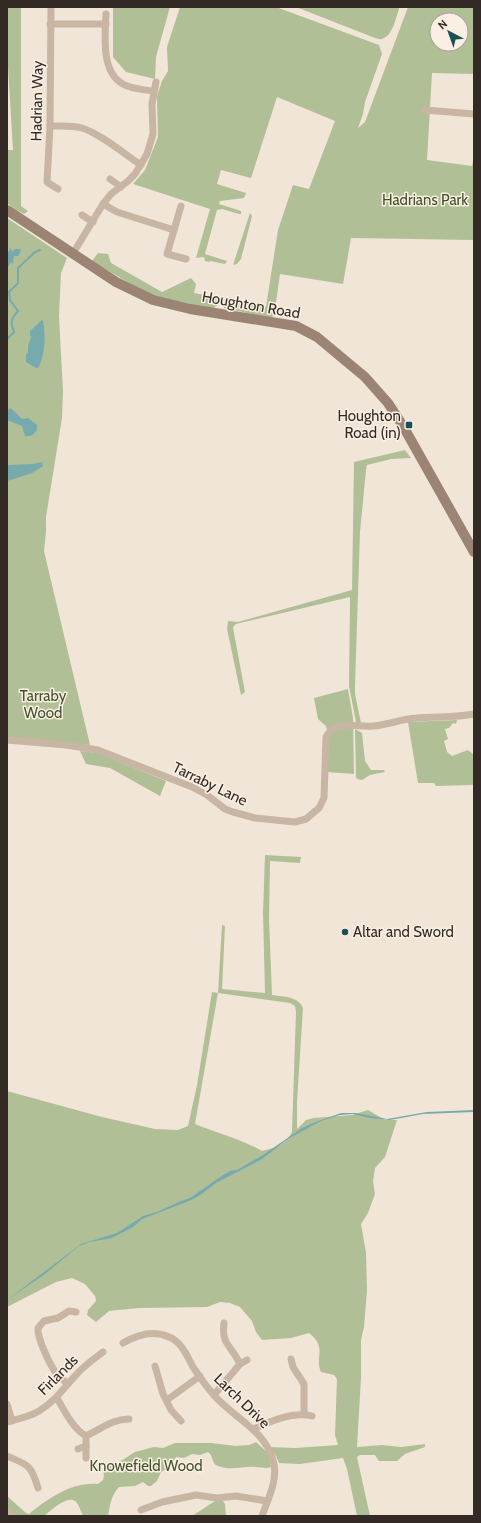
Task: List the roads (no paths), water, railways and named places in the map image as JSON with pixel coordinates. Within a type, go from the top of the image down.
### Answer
[{"type":"street","name":"Hadrian Way","points":[[51,7],[50,126],[47,182],[58,189]]},
{"type":"street","points":[[106,14],[106,56],[110,70],[117,80],[126,86],[154,91]]},
{"type":"street","points":[[50,24],[106,24]]},
{"type":"street","points":[[72,255],[103,204],[111,194],[128,181],[141,165],[147,154],[153,134],[152,104],[156,82]]},
{"type":"street","points":[[425,110],[474,114]]},
{"type":"street","points":[[50,126],[82,128],[141,165]]},
{"type":"street","points":[[110,178],[121,187]]},
{"type":"street","points":[[103,204],[117,212],[174,230]]},
{"type":"street","points":[[182,206],[167,254],[186,259]]},
{"type":"street","name":"Houghton Road","points":[[7,210],[72,255],[116,282],[153,300],[190,309],[296,326],[317,337],[365,377],[388,403],[403,426],[474,552]]},
{"type":"street","points":[[82,216],[93,222]]},
{"type":"street","name":"Tarraby Lane","points":[[7,740],[66,745],[98,750],[192,787],[207,795],[225,809],[233,812],[255,818],[294,822],[306,819],[315,812],[324,798],[326,737],[329,731],[335,727],[350,724],[376,726],[416,718],[474,714]]},
{"type":"street","points":[[63,1304],[65,1313]]},
{"type":"street","points":[[68,1384],[52,1367],[37,1332],[40,1324],[44,1321],[58,1318],[68,1311],[76,1312]]},
{"type":"street","points":[[224,1323],[224,1339],[240,1364]]},
{"type":"street","name":"Larch Drive","points":[[123,1343],[145,1334],[157,1334],[170,1337],[180,1345],[214,1395],[229,1410],[254,1429],[263,1439],[274,1462],[275,1472],[262,1516]]},
{"type":"street","name":"Firlands","points":[[9,1421],[33,1414],[57,1398],[89,1362],[103,1352]]},
{"type":"street","points":[[292,1357],[293,1367],[304,1384],[304,1414]]},
{"type":"street","points":[[214,1395],[240,1364],[247,1360]]},
{"type":"street","points":[[155,1366],[161,1390],[171,1410],[181,1421]]},
{"type":"street","points":[[167,1400],[200,1376]]},
{"type":"street","points":[[57,1398],[79,1431],[86,1436]]},
{"type":"street","points":[[7,1404],[9,1421]]},
{"type":"street","points":[[254,1429],[268,1423],[304,1414],[312,1416]]},
{"type":"street","points":[[86,1458],[82,1448],[86,1436],[112,1422],[129,1419]]},
{"type":"street","points":[[7,1456],[24,1462],[30,1468],[38,1488]]},
{"type":"street","points":[[141,1510],[162,1502],[196,1495],[217,1498],[236,1496],[267,1501]]},
{"type":"street","points":[[7,1511],[12,1516]]},
{"type":"water","points":[[11,248],[12,252],[15,249],[20,249],[21,251],[18,256],[14,256],[13,264],[11,262],[8,267],[7,275],[7,254]]},
{"type":"water","points":[[42,320],[44,350],[39,367],[36,368],[26,362],[26,355],[28,353],[28,346],[31,337],[30,331]]},
{"type":"water","points":[[10,408],[22,419],[28,418],[37,425],[37,430],[30,436],[25,436],[22,426],[7,420],[7,411]]},
{"type":"water","points":[[42,462],[43,466],[32,473],[7,481],[7,465],[33,464]]},
{"type":"water","points":[[474,1110],[474,1112],[423,1114],[390,1120],[370,1118],[353,1114],[340,1115],[321,1121],[288,1139],[262,1159],[216,1183],[199,1196],[142,1219],[133,1227],[112,1238],[90,1242],[79,1246],[45,1274],[7,1300],[81,1244],[117,1233],[143,1216],[157,1212],[190,1198],[220,1177],[230,1171],[237,1170],[263,1155],[302,1128],[313,1123],[341,1113],[356,1113],[387,1119],[427,1112]]},
{"type":"waterway","points":[[7,339],[14,332],[12,321],[18,311],[10,300],[9,292],[18,283],[18,268],[35,252],[40,250]]},
{"type":"place","name":"Houghton Road (in)","points":[[409,425]]},
{"type":"place","name":"Altar and Sword","points":[[345,932]]},
{"type":"park label","name":"Hadrians Park","points":[[425,200]]},
{"type":"park label","name":"Tarraby Wood","points":[[43,704]]},
{"type":"park label","name":"Knowefield Wood","points":[[146,1466]]}]
